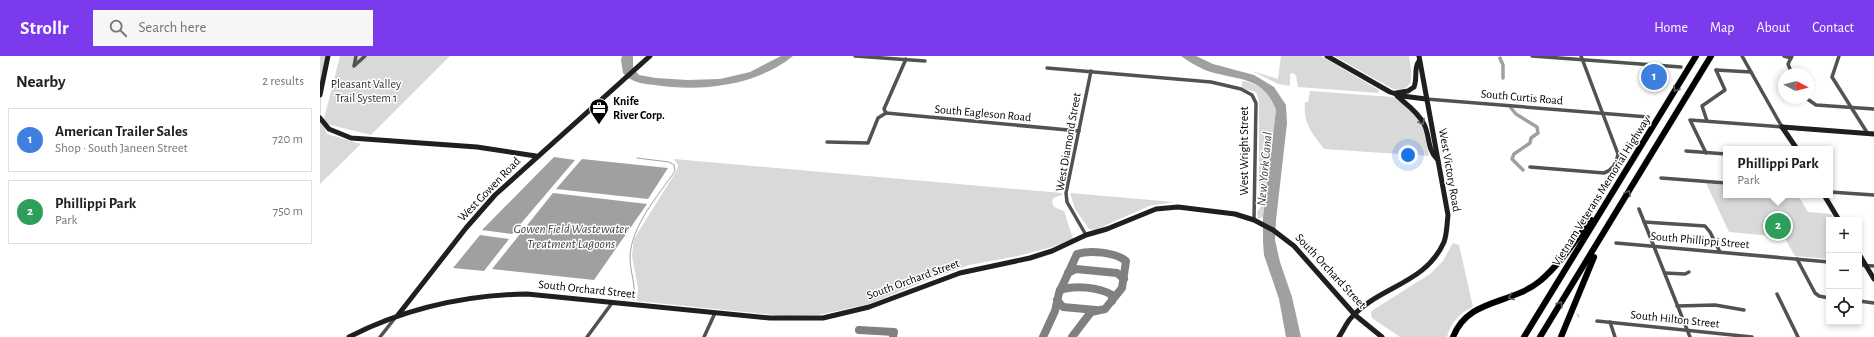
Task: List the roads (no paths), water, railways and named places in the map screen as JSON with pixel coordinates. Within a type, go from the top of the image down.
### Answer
[{"type":"highway","name":"Vietnam Veterans Memorial Highway","points":[[1524,337],[1696,56]]},
{"type":"highway","name":"Vietnam Veterans Memorial Highway","points":[[1540,337],[1602,238],[1711,56]]},
{"type":"highway","points":[[1452,337],[1456,326],[1467,314],[1524,292],[1541,280],[1606,202]]},
{"type":"highway","points":[[1561,337],[1602,238]]},
{"type":"main road","points":[[320,95],[328,56]]},
{"type":"main road","name":"West Gowen Road","points":[[349,337],[398,315],[466,228],[500,190],[536,156],[650,56]]},
{"type":"main road","points":[[1327,56],[1395,94],[1410,107],[1421,119],[1424,125],[1430,154],[1437,159]]},
{"type":"main road","points":[[1390,92],[1400,93],[1413,90],[1417,81],[1415,67],[1419,58]]},
{"type":"main road","name":"West Victory Road","points":[[1355,315],[1366,305],[1420,273],[1432,262],[1441,250],[1447,236],[1448,214],[1419,58]]},
{"type":"main road","name":"South Curtis Road","points":[[1395,94],[1426,99]]},
{"type":"main road","points":[[320,118],[329,129],[351,138],[477,147],[536,156]]},
{"type":"main road","points":[[1782,127],[1874,134]]},
{"type":"main road","points":[[1782,127],[1795,146]]},
{"type":"main road","points":[[1826,198],[1837,217]]},
{"type":"main road","name":"South Orchard Street","points":[[398,315],[452,300],[504,294],[527,294],[787,319],[823,318],[842,315],[892,299],[960,273],[1030,258],[1052,251],[1086,235],[1156,209],[1178,207],[1221,211],[1257,222],[1275,231],[1299,250],[1355,315],[1382,337]]},
{"type":"main road","points":[[1862,259],[1874,280]]},
{"type":"main road","points":[[1339,337],[1346,324],[1355,315]]},
{"type":"street","points":[[356,56],[354,66],[365,56]]},
{"type":"street","points":[[855,56],[925,61]]},
{"type":"street","points":[[1532,56],[1582,58],[1681,67]]},
{"type":"street","points":[[1742,56],[1782,127]]},
{"type":"street","points":[[1784,56],[1791,57],[1788,64],[1790,68]]},
{"type":"street","points":[[1839,56],[1832,77],[1868,134]]},
{"type":"street","points":[[1530,167],[1604,173],[1610,171],[1618,157],[1582,58]]},
{"type":"street","points":[[827,142],[868,143],[878,118],[886,113],[884,108],[906,59]]},
{"type":"street","points":[[1047,68],[1091,71]]},
{"type":"street","points":[[1707,121],[1702,106],[1725,90],[1716,70],[1751,72]]},
{"type":"street","name":"West Wright Street","points":[[1091,71],[1200,80],[1240,89],[1252,95],[1256,103],[1257,222]]},
{"type":"street","name":"West Diamond Street","points":[[1086,235],[1067,202],[1066,193],[1091,71]]},
{"type":"street","name":"South Curtis Road","points":[[1426,99],[1648,117]]},
{"type":"street","points":[[1814,103],[1874,109]]},
{"type":"street","name":"South Eagleson Road","points":[[886,113],[1079,131]]},
{"type":"street","points":[[1706,152],[1690,120],[1782,127]]},
{"type":"street","points":[[1686,151],[1723,154]]},
{"type":"street","points":[[1661,178],[1723,183]]},
{"type":"street","points":[[1833,192],[1874,195]]},
{"type":"street","points":[[1640,209],[1690,337]]},
{"type":"street","points":[[1644,222],[1705,226],[1710,232],[1720,252]]},
{"type":"street","name":"South Phillippi Street","points":[[1616,243],[1826,262]]},
{"type":"street","points":[[1797,259],[1815,293],[1819,296],[1826,297]]},
{"type":"street","points":[[1862,265],[1874,266]]},
{"type":"street","points":[[1665,273],[1685,274],[1689,272]]},
{"type":"street","points":[[1777,294],[1798,337]]},
{"type":"street","points":[[1862,301],[1874,303]]},
{"type":"street","points":[[587,337],[612,303]]},
{"type":"street","points":[[1677,306],[1715,305],[1744,310]]},
{"type":"street","points":[[704,337],[715,313]]},
{"type":"street","points":[[380,337],[398,315]]},
{"type":"street","name":"South Hilton Street","points":[[1597,321],[1752,337]]},
{"type":"street","points":[[1610,322],[1615,337]]},
{"type":"water","points":[[622,56],[633,56],[633,68],[639,75],[656,78],[687,80],[720,79],[750,72],[781,56],[793,56],[762,74],[745,80],[709,87],[691,88],[650,85],[629,79],[623,73],[621,60]]},
{"type":"water","points":[[1181,56],[1196,56],[1213,64],[1254,75],[1274,87],[1286,105],[1287,123],[1275,240],[1280,262],[1292,297],[1301,337],[1286,337],[1279,299],[1264,255],[1263,217],[1276,110],[1264,90],[1256,84],[1205,70]]},
{"type":"water","name":"Gowen Field Wastewater Treatment Lagoons","points":[[554,157],[575,160],[512,234],[482,230]]},
{"type":"water","name":"Gowen Field Wastewater Treatment Lagoons","points":[[582,159],[668,168],[648,199],[556,189]]},
{"type":"water","name":"Gowen Field Wastewater Treatment Lagoons","points":[[553,193],[647,204],[594,280],[492,269]]},
{"type":"water","name":"Gowen Field Wastewater Treatment Lagoons","points":[[480,235],[509,239],[484,271],[453,268]]},
{"type":"waterway","points":[[1500,58],[1503,65],[1503,78]]},
{"type":"waterway","points":[[1511,108],[1516,114],[1537,127],[1538,133],[1531,138],[1530,143],[1514,154],[1512,159],[1523,170]]},
{"type":"waterway","points":[[634,300],[630,257],[635,234],[646,212],[675,171],[674,165],[669,162],[637,158]]},
{"type":"place","name":"American Trailer Sales","points":[[1654,77]]},
{"type":"place","name":"Knife River Corp.","points":[[599,125]]},
{"type":"place","name":"Phillippi Park","points":[[1778,226]]},
{"type":"park label","name":"Pleasant Valley Trail System 1","points":[[366,91]]},
{"type":"water label","name":"New York Canal","points":[[1265,169]]}]
